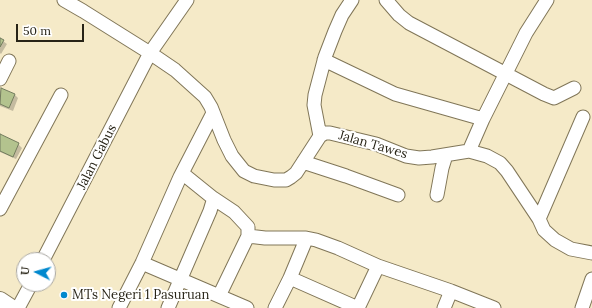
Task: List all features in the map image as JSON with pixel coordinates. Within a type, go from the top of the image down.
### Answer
[{"type":"main road","points":[[0,300],[12,308]]},
{"type":"street","name":"Jalan Tawes","points":[[64,0],[86,5],[175,70],[205,97],[211,107],[232,156],[244,171],[254,176],[274,180],[286,180],[296,173],[314,142],[325,133],[376,144],[406,156],[419,158],[469,151],[487,156],[500,163],[507,170],[544,230],[555,240],[571,249],[592,253]]},
{"type":"street","name":"Jalan Gabus","points":[[47,252],[150,53],[187,0]]},
{"type":"street","points":[[320,136],[314,105],[324,60],[342,15],[352,0]]},
{"type":"street","points":[[386,0],[409,24],[544,94],[554,98],[574,88]]},
{"type":"street","points":[[469,151],[483,119],[526,33],[547,0]]},
{"type":"street","points":[[324,60],[395,94],[483,119]]},
{"type":"street","points":[[0,79],[9,61]]},
{"type":"street","points":[[0,209],[61,95]]},
{"type":"street","points":[[119,308],[142,263],[182,173],[213,113]]},
{"type":"street","points":[[538,219],[583,117]]},
{"type":"street","points":[[437,195],[446,155]]},
{"type":"street","points":[[303,162],[398,195]]},
{"type":"street","points":[[182,173],[213,198],[234,212],[248,227],[248,236],[219,296]]},
{"type":"street","points":[[168,308],[210,211],[213,198]]},
{"type":"street","points":[[248,236],[265,238],[306,238],[316,240],[378,266],[494,308]]},
{"type":"street","points":[[274,308],[290,278],[306,238]]},
{"type":"street","points":[[142,263],[247,308]]},
{"type":"street","points":[[290,278],[358,308],[378,266]]},
{"type":"street","points":[[582,308],[592,279]]},
{"type":"street","points":[[444,308],[450,291]]},
{"type":"street","points":[[18,308],[27,292]]},
{"type":"building","points":[[0,38],[4,40],[0,47]]},
{"type":"building","points":[[1,88],[15,94],[9,108],[0,104]]},
{"type":"building","points":[[0,134],[19,143],[13,157],[0,151]]},
{"type":"place","name":"MTs Negeri 1 Pasuruan","points":[[64,295]]}]
